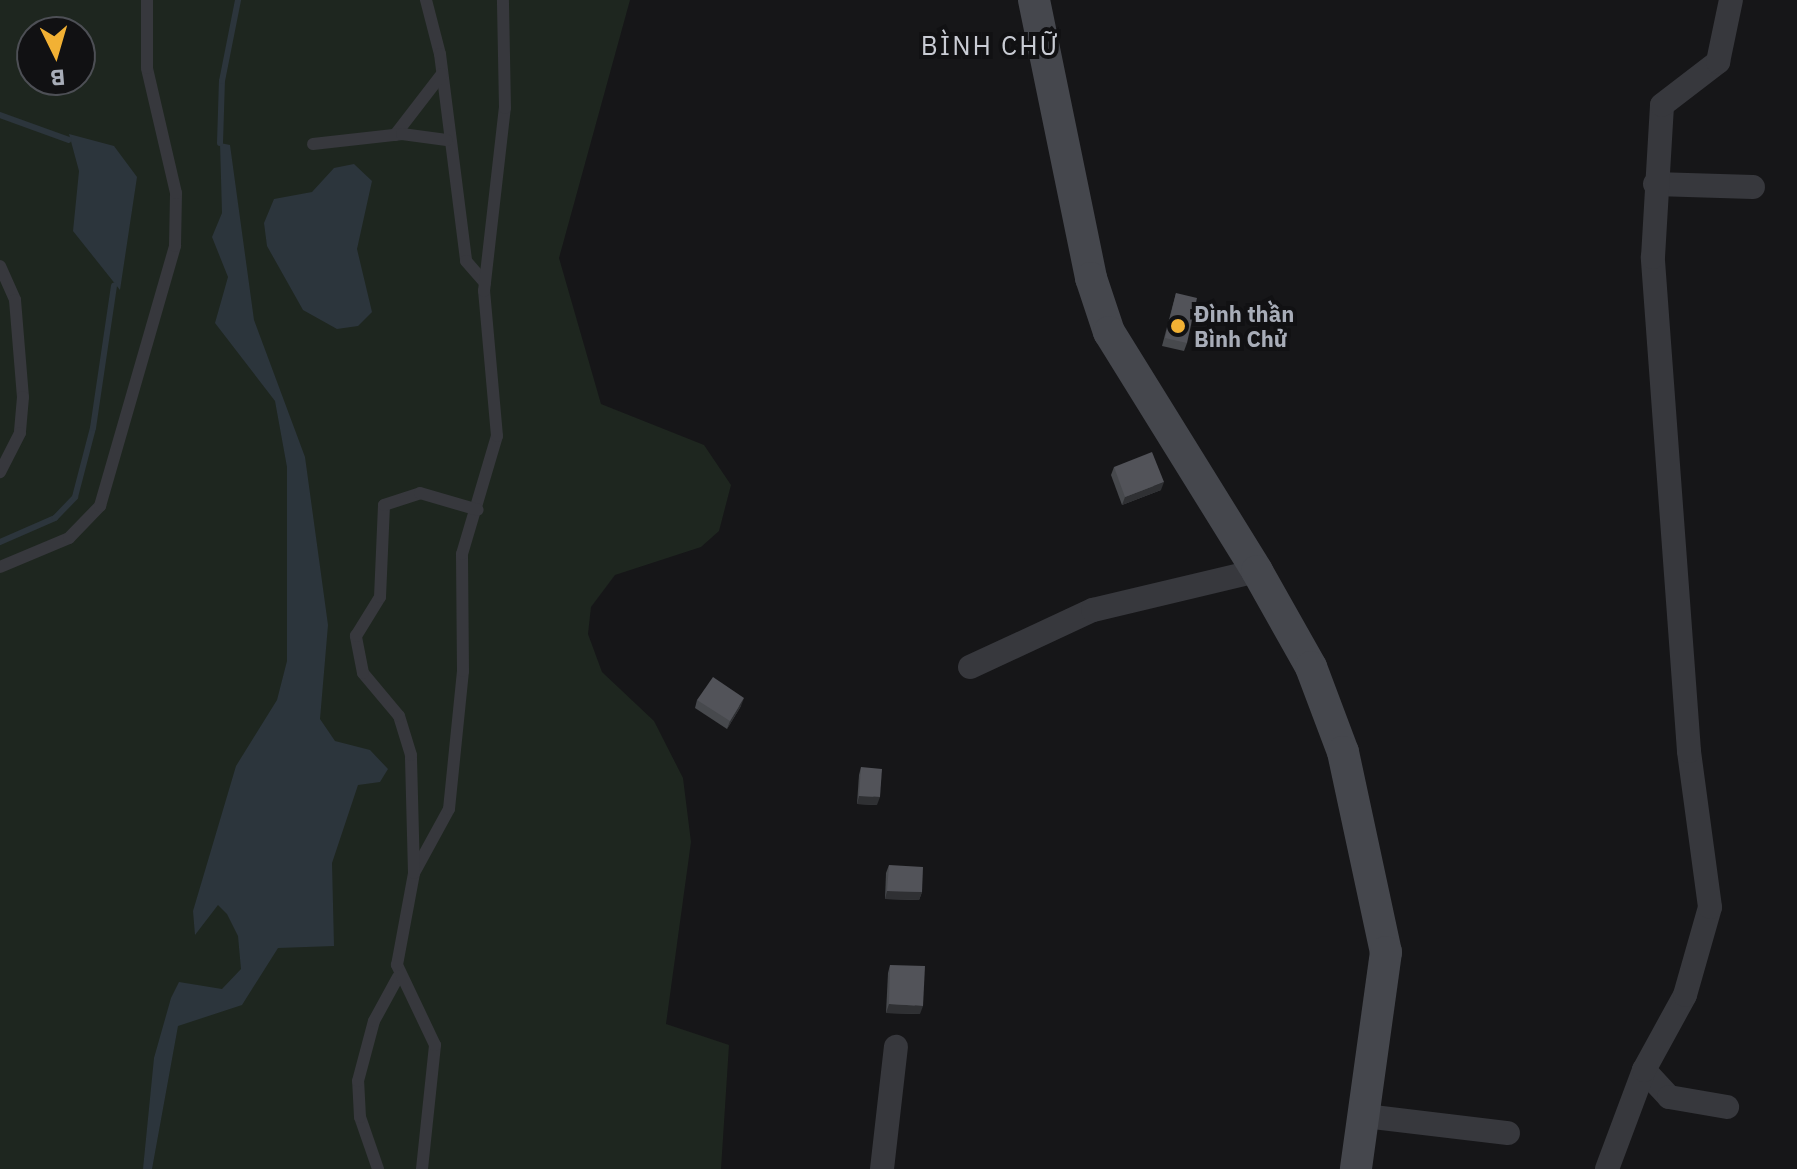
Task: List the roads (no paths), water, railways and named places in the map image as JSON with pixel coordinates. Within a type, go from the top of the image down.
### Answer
[{"type":"street","points":[[1034,0],[1091,278],[1109,332],[1257,571],[1311,667],[1343,752],[1384,941],[1385,984],[1356,1169]]},
{"type":"street","points":[[1607,1169],[1644,1070],[1685,995],[1710,907],[1689,751],[1653,257],[1662,105],[1718,62],[1731,0]]},
{"type":"street","points":[[1655,184],[1753,187]]},
{"type":"street","points":[[970,667],[1093,610],[1257,571]]},
{"type":"street","points":[[882,1169],[896,1047]]},
{"type":"street","points":[[1644,1070],[1669,1097],[1727,1107]]},
{"type":"street","points":[[1365,1116],[1508,1133]]},
{"type":"lane","points":[[0,567],[69,538],[100,506],[175,246],[176,193],[147,68],[147,0]]},
{"type":"lane","points":[[426,0],[442,74],[447,140],[466,261],[485,283]]},
{"type":"lane","points":[[414,873],[449,809],[463,671],[460,570],[478,510],[498,414],[485,283],[505,108],[503,0]]},
{"type":"lane","points":[[395,135],[442,74]]},
{"type":"lane","points":[[313,144],[395,135],[447,140]]},
{"type":"lane","points":[[0,266],[15,300],[23,397],[20,433],[0,472]]},
{"type":"lane","points":[[378,1169],[360,1117],[358,1081],[374,1021],[398,977],[414,873],[410,742],[363,673],[356,636],[380,597],[384,505],[420,493],[478,510]]},
{"type":"lane","points":[[398,977],[435,1045],[422,1169]]},
{"type":"waterway","points":[[220,143],[222,81],[238,0]]},
{"type":"waterway","points":[[0,115],[69,140]]},
{"type":"waterway","points":[[0,542],[55,518],[75,497],[93,428],[114,286]]},
{"type":"place","name":"Đình thần Bình Chử","points":[[1178,326]]},
{"type":"district","name":"BÌNH CHỮ","points":[[990,46]]}]
